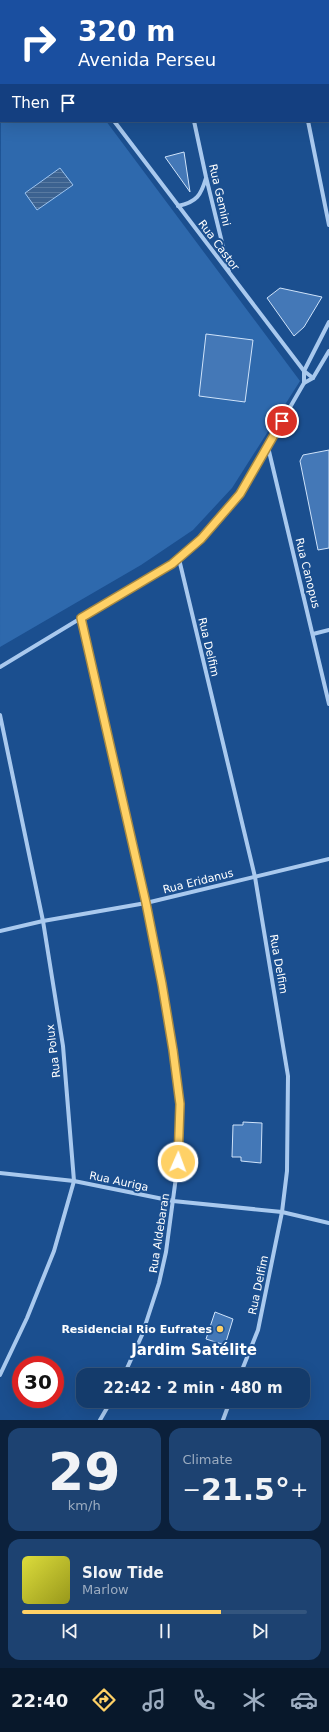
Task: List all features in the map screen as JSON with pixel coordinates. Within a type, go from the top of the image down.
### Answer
[{"type":"street","name":"Rua Castor","points":[[115,122],[304,371],[312,378]]},
{"type":"street","name":"Rua Gemini","points":[[194,122],[229,272]]},
{"type":"street","points":[[308,122],[329,225]]},
{"type":"street","points":[[178,206],[188,204],[196,199],[202,192],[206,177]]},
{"type":"street","points":[[304,383],[304,371],[329,322]]},
{"type":"street","points":[[0,667],[179,559],[201,539],[240,494],[304,383],[312,378],[329,351]]},
{"type":"street","name":"Rua Canopus","points":[[268,447],[314,634],[329,704]]},
{"type":"street","name":"Rua Delfim","points":[[179,559],[255,876],[288,1076],[287,1171],[282,1212],[258,1330],[243,1368]]},
{"type":"street","name":"Rua Aldebaran","points":[[81,618],[146,903],[173,1050],[180,1104],[178,1162],[166,1252],[159,1283],[142,1335],[127,1368]]},
{"type":"street","points":[[314,634],[329,630]]},
{"type":"street","name":"Rua Polux","points":[[0,715],[43,921],[63,1046],[74,1181],[54,1251],[27,1318],[0,1375]]},
{"type":"street","name":"Rua Eridanus","points":[[0,931],[43,921],[146,903],[329,859]]},
{"type":"street","name":"Rua Auriga","points":[[0,1173],[74,1181],[174,1201],[282,1212],[329,1223]]},
{"type":"street","points":[[100,1420],[107,1408]]},
{"type":"street","points":[[223,1420],[227,1408]]},
{"type":"shaded area","points":[[1,122],[107,122],[300,381],[232,488],[193,530],[141,565],[0,647]]},
{"type":"shaded area","points":[[60,168],[73,185],[37,210],[25,193]]},
{"type":"building","points":[[184,152],[190,192],[165,157]]},
{"type":"building","points":[[280,288],[322,297],[304,327],[294,336],[267,298]]},
{"type":"building","points":[[206,334],[253,340],[245,402],[199,396]]},
{"type":"building","points":[[329,450],[329,548],[318,550],[300,461],[303,455]]},
{"type":"building","points":[[243,1122],[262,1123],[261,1163],[241,1161],[241,1157],[232,1157],[233,1125],[243,1125]]},
{"type":"building","name":"Residencial Rio Eufrates","points":[[215,1312],[233,1319],[225,1345],[206,1339]]},
{"type":"place","name":"Residencial Rio Eufrates","points":[[220,1329]]},
{"type":"district","name":"Jardim Satélite","points":[[194,1350]]},
{"type":"route","points":[[178,1162],[180,1104],[162,984],[146,903],[81,618],[172,564],[201,539],[240,494],[282,421]]}]
